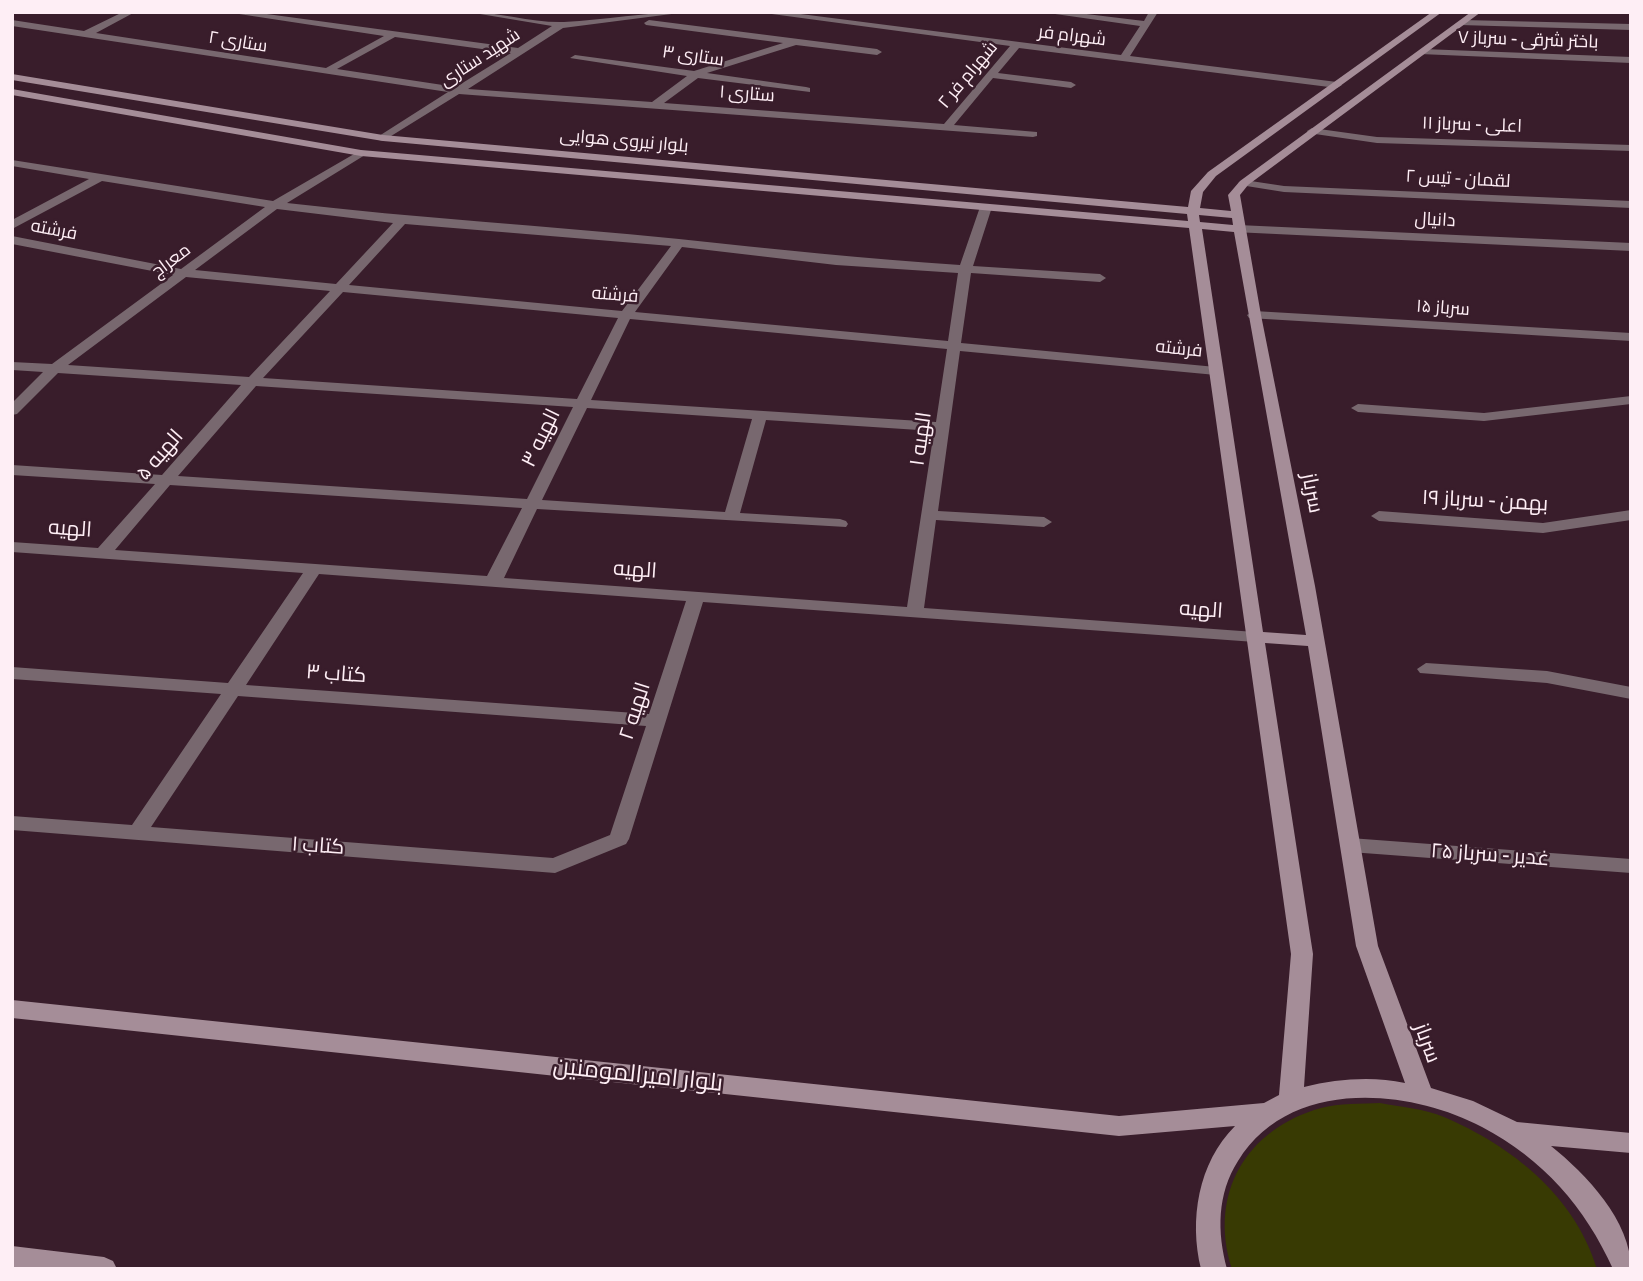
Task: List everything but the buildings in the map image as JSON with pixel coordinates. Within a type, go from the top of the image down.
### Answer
[{"type":"street","points":[[84,34],[131,12]]},
{"type":"street","points":[[230,12],[520,51]]},
{"type":"street","points":[[268,17],[279,12]]},
{"type":"street","points":[[472,12],[561,25]]},
{"type":"street","name":"شهید ستاری","points":[[383,138],[561,25],[682,12]]},
{"type":"street","name":"شهرام فر","points":[[761,12],[1337,85]]},
{"type":"street","points":[[815,27],[834,12]]},
{"type":"street","points":[[1045,12],[1146,24]]},
{"type":"street","points":[[1124,58],[1154,12]]},
{"type":"street","points":[[1291,1099],[1302,954],[1194,218],[1197,191],[1212,174],[1438,12]]},
{"type":"street","points":[[1244,183],[1477,12]]},
{"type":"street","points":[[624,20],[877,52]]},
{"type":"street","name":"ستاری ۲","points":[[12,23],[459,91]]},
{"type":"street","points":[[1462,23],[1631,27]]},
{"type":"street","points":[[327,71],[394,34]]},
{"type":"street","points":[[654,105],[698,74],[796,42],[806,34]]},
{"type":"street","name":"شهرام فر ۲","points":[[947,127],[1016,44]]},
{"type":"street","name":"باختر شرقی - سرباز ۷","points":[[1423,52],[1631,60]]},
{"type":"street","name":"ستاری ۳","points":[[575,58],[806,90]]},
{"type":"street","points":[[990,75],[1071,85]]},
{"type":"street","name":"بلوار نیروی هوایی","points":[[12,77],[383,138],[698,165],[1194,218]]},
{"type":"street","points":[[1337,85],[1366,92]]},
{"type":"street","name":"ستاری ۱","points":[[459,91],[1033,134]]},
{"type":"street","name":"بلوار نیروی هوایی","points":[[12,92],[361,153],[986,207],[1194,218]]},
{"type":"street","name":"اعلی - سرباز ۱۱","points":[[1312,131],[1377,140],[1631,148]]},
{"type":"street","points":[[361,153],[383,138]]},
{"type":"street","name":"معراج","points":[[12,411],[53,370],[275,205],[361,153]]},
{"type":"street","points":[[12,163],[275,205],[402,220],[679,243],[836,261],[1100,278]]},
{"type":"street","points":[[689,180],[698,165]]},
{"type":"street","points":[[12,225],[99,178]]},
{"type":"street","name":"لقمان - تیس ۲","points":[[1244,183],[1284,189],[1631,205]]},
{"type":"street","name":"سرباز","points":[[1244,183],[1234,195],[1237,222],[1316,641],[1367,946],[1422,1093]]},
{"type":"street","name":"الهیه ۱","points":[[915,613],[965,270],[986,207]]},
{"type":"street","points":[[1194,218],[1237,222]]},
{"type":"street","name":"الهیه ۵","points":[[102,554],[251,383],[402,220]]},
{"type":"street","name":"دانیال","points":[[1237,222],[1631,247]]},
{"type":"street","name":"فرشته","points":[[12,240],[185,273],[1216,371]]},
{"type":"street","name":"الهیه ۳","points":[[493,582],[627,313],[679,243]]},
{"type":"street","name":"سرباز ۱۵","points":[[1254,315],[1631,337]]},
{"type":"street","points":[[12,366],[944,427]]},
{"type":"street","points":[[1358,408],[1484,417],[1631,400]]},
{"type":"street","points":[[731,517],[760,415]]},
{"type":"street","points":[[12,470],[841,524]]},
{"type":"street","points":[[931,515],[1044,522]]},
{"type":"street","name":"بهمن - سرباز ۱۹","points":[[1379,516],[1544,527],[1631,515]]},
{"type":"street","name":"الهیه","points":[[12,547],[1255,637]]},
{"type":"street","points":[[137,833],[236,690],[314,569]]},
{"type":"street","name":"الهیه ۲","points":[[619,839],[696,597]]},
{"type":"street","points":[[1255,637],[1316,641]]},
{"type":"street","points":[[1426,669],[1547,677],[1631,693]]},
{"type":"street","name":"کتاب ۳","points":[[12,673],[656,721]]},
{"type":"street","name":"کتاب ۱","points":[[12,823],[555,866],[619,839]]},
{"type":"street","name":"غدیر - سرباز ۲۵","points":[[1350,845],[1631,866]]},
{"type":"street","name":"بلوار امیرالمومنین","points":[[12,1009],[1119,1126],[1264,1113]]},
{"type":"street","points":[[1214,1269],[1207,1246],[1209,1192],[1229,1147],[1264,1113],[1291,1099],[1331,1089],[1375,1087],[1422,1093],[1467,1108],[1512,1132],[1564,1172],[1605,1222],[1626,1269]]},
{"type":"street","points":[[1512,1132],[1631,1143]]},
{"type":"street","points":[[12,1258],[104,1269]]},
{"type":"shaded area","points":[[1380,1103],[1444,1117],[1494,1143],[1516,1159],[1538,1176],[1557,1196],[1587,1243],[1597,1269],[1232,1269],[1226,1241],[1225,1215],[1239,1168],[1254,1148],[1272,1131],[1321,1108],[1343,1104]]}]
